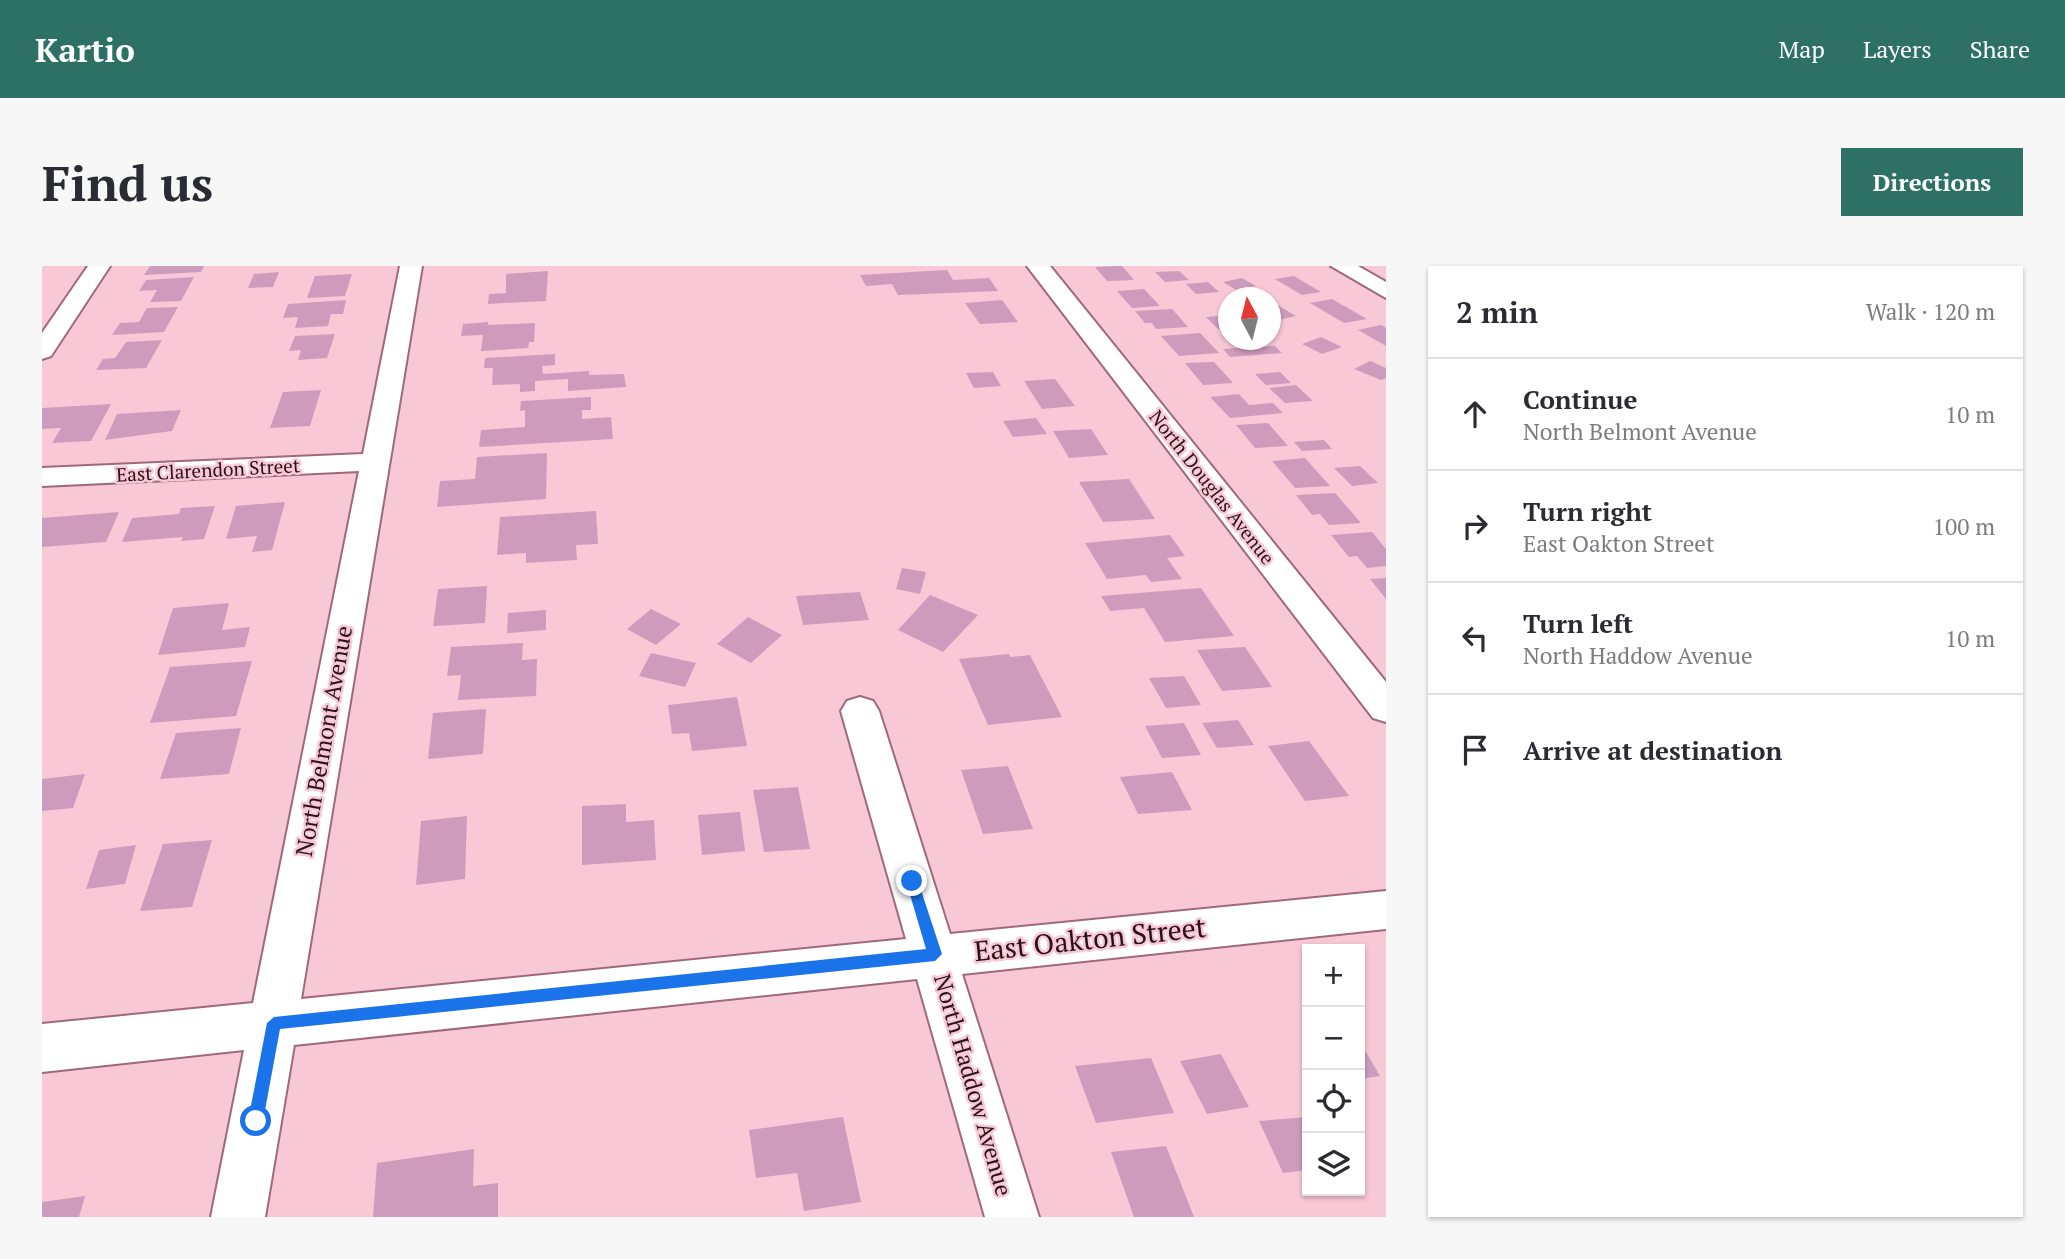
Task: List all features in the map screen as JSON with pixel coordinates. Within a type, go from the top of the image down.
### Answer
[{"type":"street","points":[[42,351],[99,266]]},
{"type":"street","name":"North Belmont Avenue","points":[[238,1217],[411,266]]},
{"type":"street","name":"North Douglas Avenue","points":[[1038,266],[1386,708]]},
{"type":"street","points":[[1342,266],[1386,292]]},
{"type":"street","name":"East Clarendon Street","points":[[42,477],[374,462]]},
{"type":"street","name":"North Haddow Avenue","points":[[860,711],[1012,1217]]},
{"type":"street","name":"East Oakton Street","points":[[42,1048],[1386,909]]},
{"type":"building","points":[[150,266],[204,266],[201,272],[144,275]]},
{"type":"building","points":[[1122,266],[1134,280],[1107,281],[1095,267]]},
{"type":"building","points":[[947,270],[953,280],[989,278],[998,291],[898,295],[892,284],[866,286],[860,275]]},
{"type":"building","points":[[548,271],[546,301],[488,304],[489,294],[506,293],[506,274]]},
{"type":"building","points":[[1179,271],[1189,280],[1165,282],[1155,272]]},
{"type":"building","points":[[279,272],[273,287],[248,288],[254,274]]},
{"type":"building","points":[[352,274],[345,296],[307,298],[315,276]]},
{"type":"building","points":[[1294,276],[1321,292],[1302,295],[1275,279]]},
{"type":"building","points":[[194,277],[181,301],[150,302],[157,290],[139,291],[146,280]]},
{"type":"building","points":[[1242,278],[1256,286],[1231,287],[1223,282]]},
{"type":"building","points":[[1208,282],[1218,292],[1196,294],[1186,284]]},
{"type":"building","points":[[1144,289],[1160,306],[1132,308],[1117,291]]},
{"type":"building","points":[[1332,299],[1367,319],[1344,323],[1310,303]]},
{"type":"building","points":[[346,300],[343,314],[331,314],[328,326],[295,328],[298,317],[283,318],[288,304]]},
{"type":"building","points":[[1002,300],[1018,322],[980,324],[965,303]]},
{"type":"building","points":[[178,307],[164,332],[112,335],[120,323],[139,322],[147,308]]},
{"type":"building","points":[[1281,307],[1296,316],[1281,319]]},
{"type":"building","points":[[1172,309],[1188,327],[1156,329],[1152,323],[1145,323],[1135,311]]},
{"type":"building","points":[[1218,316],[1218,329],[1206,317]]},
{"type":"building","points":[[488,322],[488,325],[535,323],[534,342],[529,342],[528,348],[481,351],[483,335],[461,336],[463,324]]},
{"type":"building","points":[[1381,325],[1386,328],[1386,346],[1358,330]]},
{"type":"building","points":[[1200,333],[1219,353],[1179,356],[1161,336]]},
{"type":"building","points":[[335,334],[327,358],[298,360],[301,350],[289,351],[295,336]]},
{"type":"building","points":[[1321,337],[1342,347],[1322,354],[1302,344]]},
{"type":"building","points":[[162,340],[146,368],[96,370],[103,359],[115,358],[126,342]]},
{"type":"building","points":[[1224,350],[1279,350],[1282,353],[1230,357]]},
{"type":"building","points":[[555,354],[555,365],[542,366],[543,374],[589,371],[589,375],[624,374],[626,387],[568,391],[568,379],[535,381],[535,391],[520,392],[520,384],[492,385],[493,368],[484,368],[485,358]]},
{"type":"building","points":[[1370,361],[1386,368],[1386,378],[1381,380],[1354,369]]},
{"type":"building","points":[[1214,362],[1233,383],[1203,385],[1185,363]]},
{"type":"building","points":[[993,372],[1001,386],[974,388],[966,373]]},
{"type":"building","points":[[1280,372],[1291,383],[1266,385],[1255,374]]},
{"type":"building","points":[[1055,379],[1075,406],[1042,409],[1024,381]]},
{"type":"building","points":[[1296,385],[1313,401],[1285,403],[1269,388]]},
{"type":"building","points":[[321,390],[310,426],[270,428],[283,392]]},
{"type":"building","points":[[1239,394],[1249,405],[1273,403],[1283,413],[1230,418],[1210,397]]},
{"type":"building","points":[[591,397],[591,410],[582,410],[582,419],[611,417],[613,439],[479,447],[481,430],[525,427],[525,410],[520,411],[521,401]]},
{"type":"building","points":[[111,404],[91,441],[52,443],[61,428],[42,429],[42,408]]},
{"type":"building","points":[[181,410],[172,431],[105,440],[117,414]]},
{"type":"building","points":[[1036,418],[1047,434],[1013,437],[1003,421]]},
{"type":"building","points":[[1268,423],[1288,446],[1255,448],[1236,425]]},
{"type":"building","points":[[1091,429],[1108,455],[1069,458],[1053,431]]},
{"type":"building","points":[[1324,440],[1332,449],[1302,451],[1294,442]]},
{"type":"building","points":[[547,453],[546,499],[437,507],[440,481],[475,479],[477,457]]},
{"type":"building","points":[[1305,458],[1330,486],[1295,488],[1272,461]]},
{"type":"building","points":[[1360,466],[1378,483],[1352,486],[1334,468]]},
{"type":"building","points":[[1129,479],[1155,519],[1103,522],[1079,482]]},
{"type":"building","points":[[1335,493],[1361,523],[1329,525],[1320,514],[1312,515],[1296,495]]},
{"type":"building","points":[[285,502],[272,550],[252,552],[257,536],[226,539],[236,506]]},
{"type":"building","points":[[215,506],[204,539],[181,541],[183,537],[122,542],[132,518],[179,514],[181,508]]},
{"type":"building","points":[[596,511],[598,544],[576,545],[577,560],[526,563],[526,553],[497,555],[500,517]]},
{"type":"building","points":[[119,512],[106,542],[42,547],[42,518]]},
{"type":"building","points":[[1372,532],[1386,549],[1386,566],[1367,568],[1357,556],[1349,557],[1331,535]]},
{"type":"building","points":[[1170,535],[1185,556],[1167,558],[1182,579],[1151,582],[1146,575],[1107,579],[1085,543]]},
{"type":"building","points":[[902,568],[926,572],[920,594],[896,589]]},
{"type":"building","points":[[1386,578],[1386,599],[1370,579]]},
{"type":"building","points":[[487,586],[485,623],[433,626],[438,589]]},
{"type":"building","points":[[1201,588],[1234,636],[1165,642],[1144,608],[1110,611],[1101,596]]},
{"type":"building","points":[[860,592],[869,620],[803,625],[796,596]]},
{"type":"building","points":[[930,595],[978,615],[943,652],[898,630]]},
{"type":"building","points":[[229,603],[222,630],[250,627],[245,647],[158,655],[173,608]]},
{"type":"building","points":[[651,609],[681,624],[656,645],[627,629]]},
{"type":"building","points":[[546,610],[546,630],[507,633],[508,613]]},
{"type":"building","points":[[748,617],[782,635],[751,663],[717,644]]},
{"type":"building","points":[[523,643],[522,660],[537,659],[536,696],[458,700],[461,675],[447,676],[451,647]]},
{"type":"building","points":[[1245,647],[1272,687],[1222,691],[1197,650]]},
{"type":"building","points":[[651,653],[696,663],[685,687],[639,676]]},
{"type":"building","points":[[1009,654],[1010,657],[1030,655],[1062,717],[988,725],[959,659]]},
{"type":"building","points":[[252,661],[236,716],[150,723],[170,667]]},
{"type":"building","points":[[1184,676],[1201,705],[1166,708],[1149,678]]},
{"type":"building","points":[[737,697],[747,746],[692,751],[689,733],[672,734],[668,705]]},
{"type":"building","points":[[486,709],[483,754],[428,759],[433,713]]},
{"type":"building","points":[[1238,720],[1254,745],[1217,748],[1202,723]]},
{"type":"building","points":[[1184,723],[1201,755],[1162,758],[1145,726]]},
{"type":"building","points":[[241,728],[229,774],[160,779],[176,733]]},
{"type":"building","points":[[1309,741],[1349,796],[1305,801],[1268,746]]},
{"type":"building","points":[[1008,766],[1033,829],[983,834],[961,770]]},
{"type":"building","points":[[1172,772],[1192,810],[1138,814],[1120,777]]},
{"type":"building","points":[[85,774],[73,808],[42,811],[42,779]]},
{"type":"building","points":[[798,787],[810,849],[764,852],[753,790]]},
{"type":"building","points":[[626,804],[626,822],[654,820],[656,860],[582,865],[582,806]]},
{"type":"building","points":[[740,812],[745,851],[702,855],[698,815]]},
{"type":"building","points":[[467,816],[465,879],[416,885],[421,821]]},
{"type":"building","points":[[212,840],[192,907],[140,911],[163,844]]},
{"type":"building","points":[[136,845],[125,884],[86,889],[99,850]]},
{"type":"building","points":[[1365,1050],[1380,1076],[1365,1078]]},
{"type":"building","points":[[1221,1054],[1249,1107],[1207,1114],[1180,1061]]},
{"type":"building","points":[[1151,1058],[1174,1113],[1096,1123],[1075,1066]]},
{"type":"building","points":[[843,1117],[861,1202],[804,1211],[797,1173],[756,1178],[749,1130]]},
{"type":"building","points":[[1302,1117],[1302,1171],[1283,1173],[1259,1121]]},
{"type":"building","points":[[1166,1146],[1194,1217],[1134,1217],[1111,1152]]},
{"type":"building","points":[[474,1149],[473,1186],[498,1183],[498,1217],[373,1217],[377,1163]]},
{"type":"building","points":[[85,1196],[79,1217],[42,1217],[42,1202]]},
{"type":"route","points":[[256,1121],[274,1023],[935,954],[912,881]]}]
